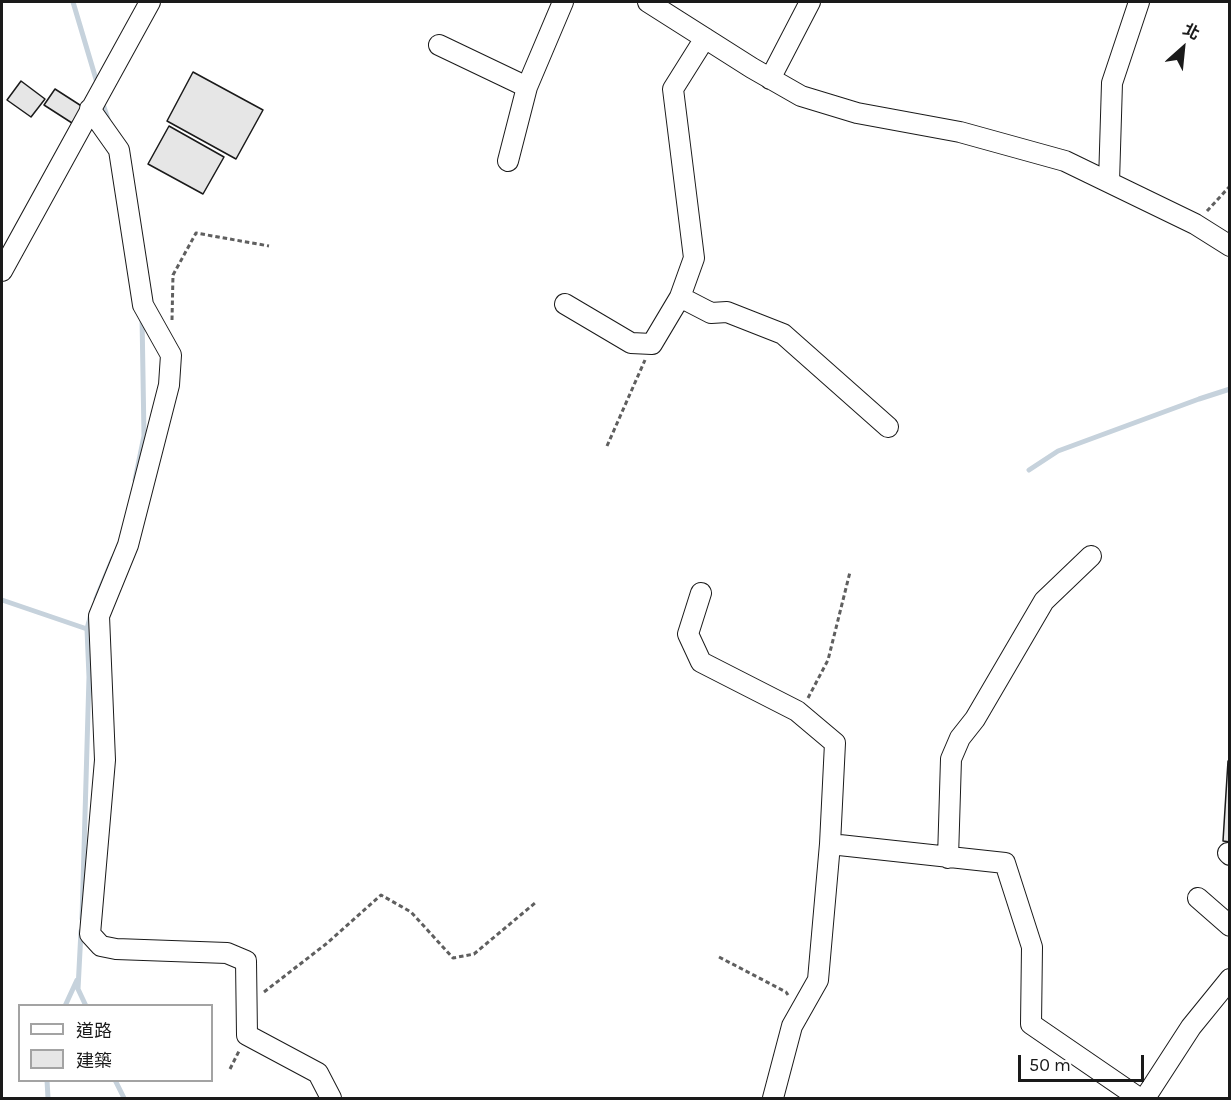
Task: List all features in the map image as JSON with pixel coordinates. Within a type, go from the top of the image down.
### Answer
[{"type":"street","points":[[2,272],[150,2]]},
{"type":"street","points":[[508,161],[526,87],[563,2]]},
{"type":"street","points":[[648,2],[801,96],[857,113],[960,132],[1065,161],[1195,224],[1230,246]]},
{"type":"street","points":[[770,79],[810,2]]},
{"type":"street","points":[[1109,182],[1112,83],[1138,2]]},
{"type":"street","points":[[565,304],[631,343],[652,344],[680,297],[694,258],[673,89],[705,38]]},
{"type":"street","points":[[439,45],[526,87]]},
{"type":"street","points":[[90,109],[119,150],[143,305],[171,355],[169,386],[128,545],[99,616],[105,760],[90,934],[101,946],[116,949],[227,953],[246,961],[247,1035],[318,1072],[332,1098]]},
{"type":"street","points":[[680,297],[711,313],[727,312],[783,334],[888,427]]},
{"type":"street","points":[[948,858],[951,759],[960,738],[975,719],[1044,601],[1091,556]]},
{"type":"street","points":[[701,593],[688,634],[701,662],[800,714],[835,743],[830,844],[818,980],[794,1022],[773,1098]]},
{"type":"street","points":[[830,844],[1005,863],[1032,947],[1031,1024],[1139,1098]]},
{"type":"street","points":[[1198,898],[1230,926]]},
{"type":"street","points":[[1145,1098],[1191,1027],[1230,979]]},
{"type":"path","points":[[1195,224],[1230,186]]},
{"type":"path","points":[[172,321],[173,275],[196,234],[269,246]]},
{"type":"path","points":[[607,446],[652,344]]},
{"type":"path","points":[[800,714],[828,660],[850,572]]},
{"type":"path","points":[[246,1006],[326,944],[381,895],[411,912],[453,958],[474,954],[536,903]]},
{"type":"path","points":[[720,957],[786,992],[794,1022]]},
{"type":"building","points":[[193,72],[263,110],[236,159],[167,121]]},
{"type":"building","points":[[21,81],[45,99],[31,117],[7,100]]},
{"type":"building","points":[[55,89],[83,107],[72,123],[44,105]]},
{"type":"building","points":[[169,126],[224,157],[203,194],[148,164]]},
{"type":"building","points":[[1228,761],[1230,761],[1230,842],[1223,841]]},
{"type":"waterway","points":[[73,2],[98,86]]},
{"type":"waterway","points":[[102,101],[108,119]]},
{"type":"waterway","points":[[135,480],[144,436],[142,316]]},
{"type":"waterway","points":[[1029,470],[1058,451],[1230,389]]},
{"type":"waterway","points":[[96,599],[113,558]]},
{"type":"waterway","points":[[2,600],[87,629]]},
{"type":"waterway","points":[[82,919],[89,677],[87,629],[91,614]]},
{"type":"waterway","points":[[81,931],[78,989],[85,1004]]},
{"type":"waterway","points":[[66,1004],[77,980]]},
{"type":"waterway","points":[[47,1082],[48,1098]]},
{"type":"waterway","points":[[116,1082],[124,1098]]}]
